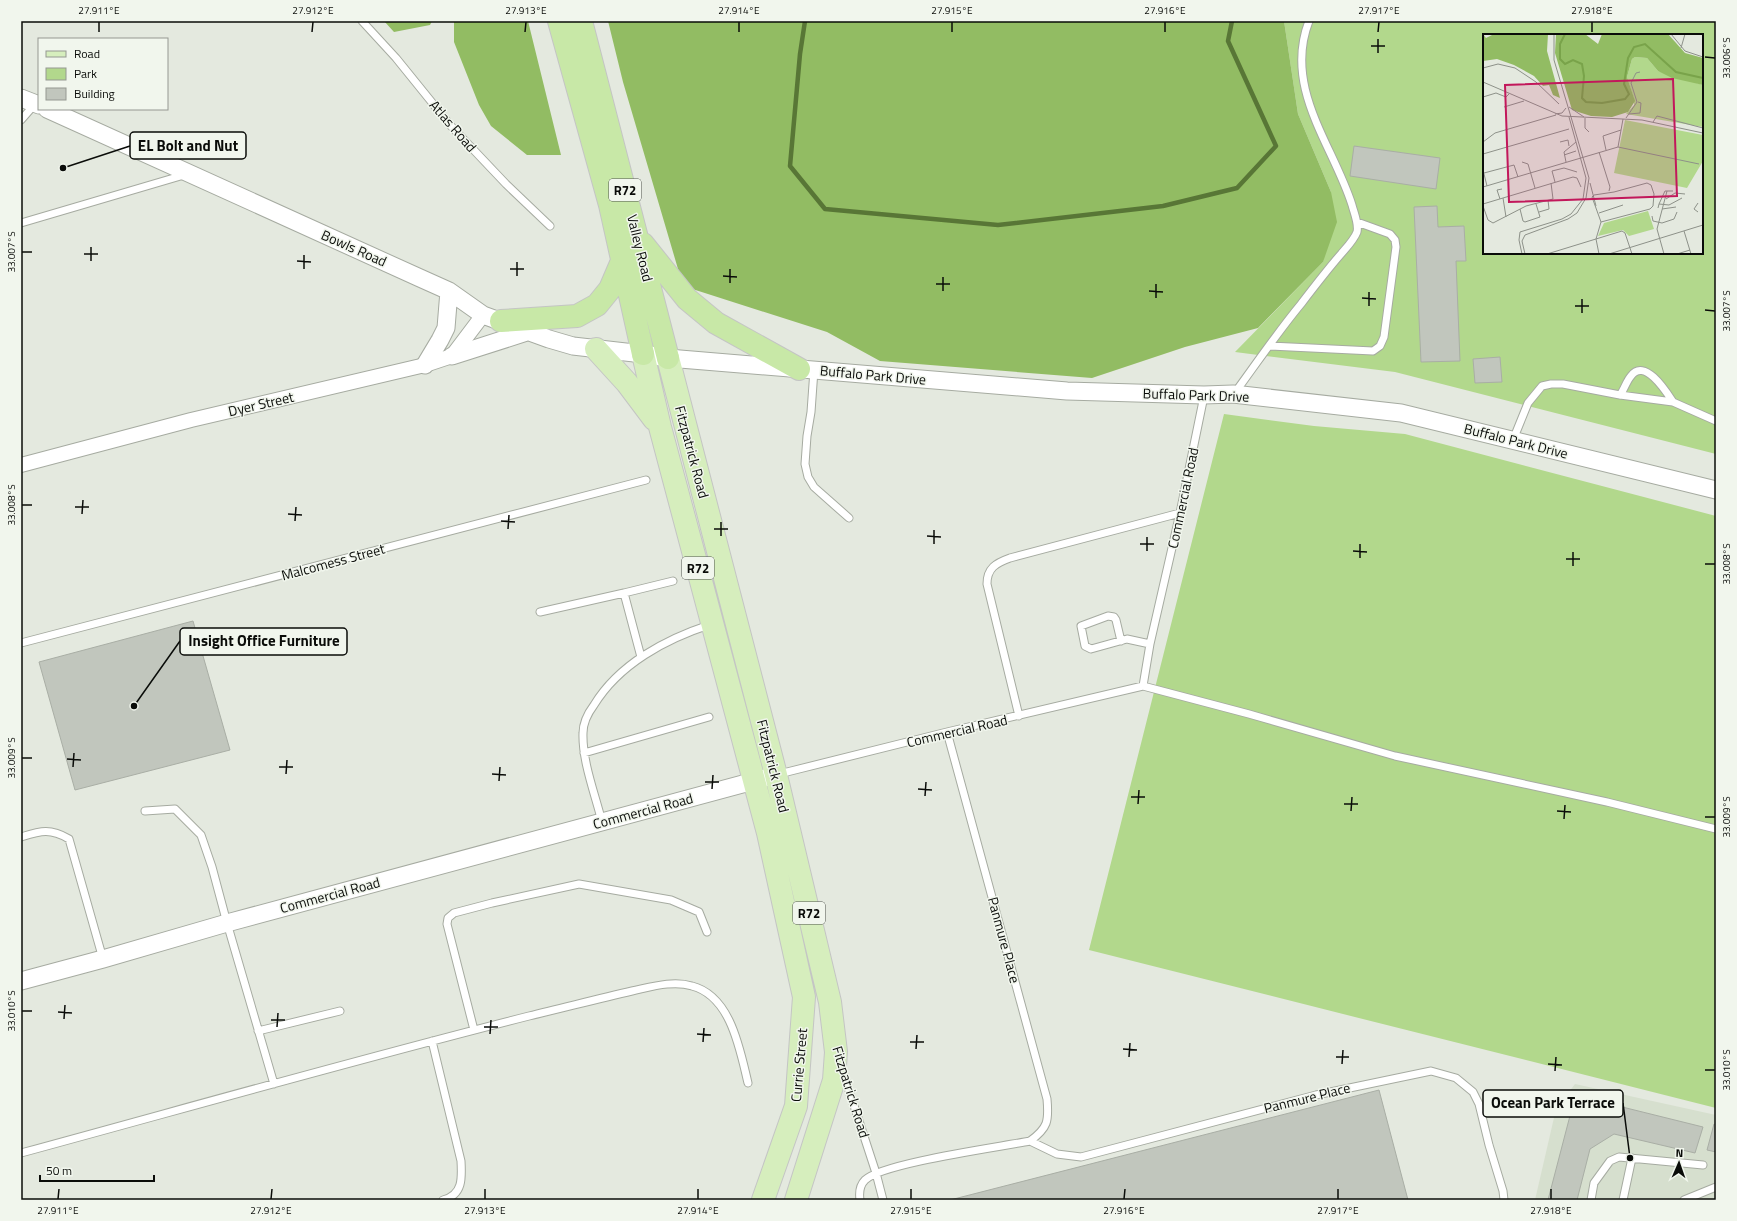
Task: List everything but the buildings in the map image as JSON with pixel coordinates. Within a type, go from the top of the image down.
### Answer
[{"type":"highway","name":"Valley Road","points":[[559,21],[610,205],[642,354]]},
{"type":"highway","name":"Valley Road","points":[[581,21],[668,358]]},
{"type":"highway","points":[[636,235],[687,299],[716,323],[807,370]]},
{"type":"highway","points":[[492,318],[577,316],[597,305],[610,289],[622,261]]},
{"type":"main road","points":[[596,349],[627,383],[660,427]]},
{"type":"main road","name":"Fitzpatrick Road","points":[[642,354],[768,833],[804,997]]},
{"type":"main road","name":"Fitzpatrick Road","points":[[668,358],[776,775],[830,1002],[836,1052]]},
{"type":"main road","name":"Currie Street","points":[[763,1200],[796,1106],[804,997]]},
{"type":"main road","name":"R72","points":[[796,1200],[834,1080],[836,1052]]},
{"type":"street","name":"Bowls Road","points":[[49,110],[449,291],[492,318],[573,346],[668,358]]},
{"type":"street","points":[[425,365],[446,328],[449,291]]},
{"type":"street","points":[[452,356],[492,318]]},
{"type":"street","points":[[452,356],[530,331]]},
{"type":"street","name":"Dyer Street","points":[[21,465],[191,420],[425,365],[452,356]]},
{"type":"street","name":"Buffalo Park Drive","points":[[668,358],[1067,391],[1204,395],[1233,394],[1401,413],[1716,490]]},
{"type":"street","name":"Commercial Road","points":[[21,981],[227,923],[776,775]]},
{"type":"lane","name":"Atlas Road","points":[[362,21],[396,58],[456,131],[506,184],[550,226]]},
{"type":"lane","points":[[1233,394],[1357,231],[1357,222],[1349,198],[1317,127],[1305,92],[1302,60],[1305,31],[1309,21]]},
{"type":"lane","points":[[21,120],[36,104]]},
{"type":"lane","points":[[21,223],[189,173]]},
{"type":"lane","points":[[1269,346],[1373,351],[1380,346],[1384,337],[1396,247],[1395,240],[1390,234],[1357,222]]},
{"type":"lane","points":[[807,370],[812,412],[807,436],[805,464],[808,477],[814,487],[849,518]]},
{"type":"lane","points":[[1620,395],[1631,375],[1637,372],[1644,372],[1652,376],[1660,383],[1673,402]]},
{"type":"lane","points":[[1513,440],[1528,403],[1542,386],[1551,384],[1563,384],[1620,395],[1673,402],[1716,421]]},
{"type":"lane","name":"Commercial Road","points":[[776,775],[947,732],[1143,686],[1150,644],[1180,512],[1204,395]]},
{"type":"lane","name":"Malcomess Street","points":[[21,643],[646,480]]},
{"type":"lane","points":[[1019,716],[987,584],[987,576],[990,570],[996,564],[1010,558],[1180,512]]},
{"type":"lane","points":[[540,612],[672,581]]},
{"type":"lane","points":[[624,593],[641,657]]},
{"type":"lane","points":[[1121,640],[1116,620],[1111,616],[1081,626],[1085,646],[1091,649],[1121,640],[1130,640],[1150,644]]},
{"type":"lane","points":[[602,822],[584,753],[582,731],[587,716],[600,694],[624,670],[641,657],[687,632],[712,624]]},
{"type":"lane","points":[[1143,686],[1249,714],[1395,756],[1499,780],[1607,802],[1716,829]]},
{"type":"lane","points":[[584,753],[709,717]]},
{"type":"lane","name":"Panmure Place","points":[[947,732],[1047,1099],[1049,1117],[1041,1133],[1030,1141],[1057,1154],[1081,1157],[1316,1095],[1431,1071],[1456,1078],[1473,1092],[1479,1104],[1489,1145],[1503,1191],[1504,1200]]},
{"type":"lane","points":[[145,811],[175,809],[201,835],[212,867],[274,1084]]},
{"type":"lane","points":[[21,837],[44,831],[58,832],[69,839],[103,959]]},
{"type":"lane","points":[[474,1030],[447,924],[448,918],[454,913],[579,884],[671,900],[699,912],[706,932]]},
{"type":"lane","points":[[21,1153],[432,1041],[627,992],[666,984],[691,985],[712,997],[725,1013],[735,1032],[748,1083]]},
{"type":"lane","points":[[258,1031],[340,1011]]},
{"type":"lane","points":[[432,1041],[461,1161],[462,1180],[458,1190],[449,1198],[443,1200]]},
{"type":"lane","name":"Fitzpatrick Road","points":[[836,1052],[876,1173],[883,1200]]},
{"type":"lane","points":[[860,1200],[859,1190],[865,1180],[876,1173],[909,1164],[1030,1141]]},
{"type":"lane","points":[[1592,1200],[1594,1183],[1610,1161],[1619,1157],[1703,1165]]},
{"type":"lane","points":[[1623,1200],[1632,1158]]},
{"type":"lane","points":[[1684,1200],[1716,1187]]},
{"type":"shaded area","points":[[1575,1084],[1716,1115],[1716,1200],[1535,1200],[1556,1109]]},
{"type":"green space","points":[[384,21],[432,21],[430,25],[394,32]]},
{"type":"green space","points":[[454,21],[528,21],[561,155],[527,155],[491,126],[479,105],[454,42]]},
{"type":"green space","points":[[608,21],[1284,21],[1298,114],[1331,192],[1337,222],[1323,262],[1258,328],[1185,347],[1092,378],[880,361],[827,332],[683,286],[623,82]]},
{"type":"green space","points":[[1284,21],[1716,21],[1716,454],[1395,372],[1235,352],[1323,262],[1331,192],[1298,114]]},
{"type":"green space","points":[[1224,414],[1314,426],[1405,434],[1716,516],[1716,1108],[1089,950]]},
{"type":"waterway","points":[[805,21],[800,54],[790,166],[825,209],[998,225],[1163,206],[1237,188],[1276,146],[1228,41],[1232,21]]},
{"type":"place","name":"EL Bolt and Nut","points":[[63,168]]},
{"type":"place","name":"Insight Office Furniture","points":[[134,706]]},
{"type":"place","name":"Ocean Park Terrace","points":[[1630,1158]]}]
